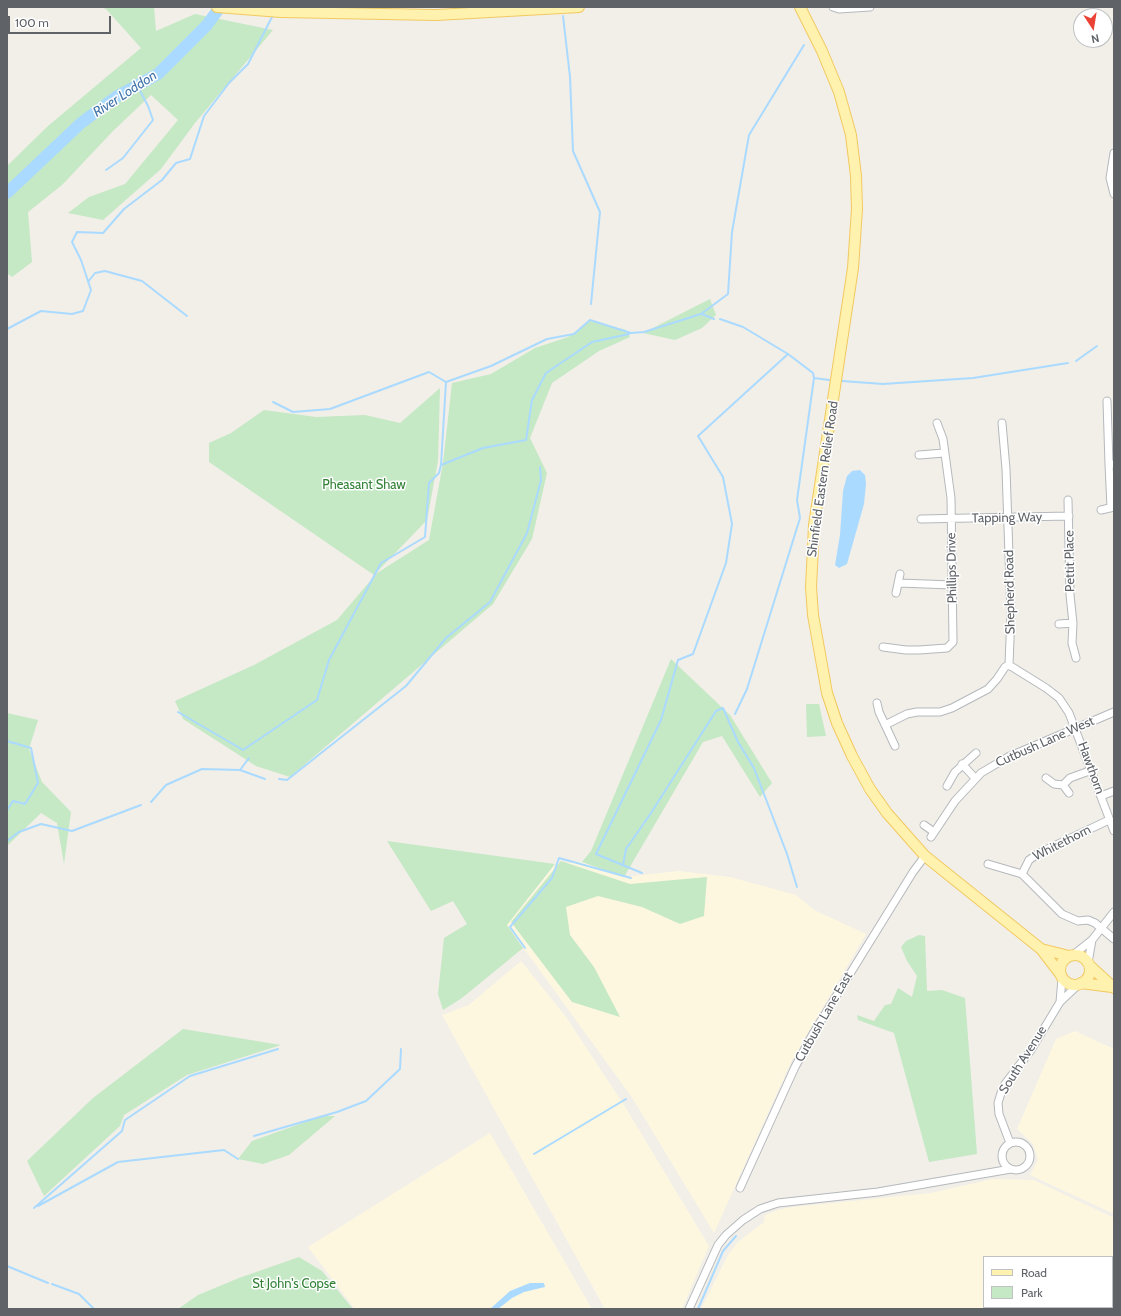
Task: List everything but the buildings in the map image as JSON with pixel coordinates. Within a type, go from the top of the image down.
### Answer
[{"type":"main road","points":[[222,7],[282,12],[436,15],[574,7]]},
{"type":"main road","name":"Shinfield Eastern Relief Road","points":[[800,7],[822,51],[839,92],[851,135],[856,176],[857,209],[853,268],[814,525],[811,587],[815,628],[827,693],[837,723],[852,756],[870,789],[887,813],[925,856],[1041,949],[1062,976]]},
{"type":"main road","name":"Shinfield Eastern Relief Road","points":[[1041,949],[1071,956]]},
{"type":"main road","points":[[1071,956],[1082,957],[1113,987],[1069,984],[1062,976],[1062,964],[1071,956]]},
{"type":"main road","points":[[1080,984],[1088,978],[1089,965]]},
{"type":"street","points":[[833,7],[870,7]]},
{"type":"street","points":[[1114,153],[1110,178],[1114,194]]},
{"type":"street","points":[[1101,510],[1112,508],[1110,412],[1107,401]]},
{"type":"street","name":"Phillips Drive","points":[[882,647],[906,650],[947,648],[951,645],[953,637],[950,498],[943,439],[937,423]]},
{"type":"street","name":"Shepherd Road","points":[[1002,423],[1006,469],[1011,613],[1009,666]]},
{"type":"street","points":[[919,455],[944,453]]},
{"type":"street","name":"Pettit Place","points":[[1068,500],[1070,595],[1073,623],[1072,643],[1076,658]]},
{"type":"street","name":"Tapping Way","points":[[921,519],[1069,516]]},
{"type":"street","points":[[896,592],[900,574]]},
{"type":"street","points":[[899,583],[952,585]]},
{"type":"street","points":[[1059,624],[1073,623]]},
{"type":"street","points":[[885,725],[907,714],[917,712],[940,712],[952,708],[988,688],[998,679],[1005,667],[1009,666],[1046,688],[1059,698],[1069,713],[1076,728]]},
{"type":"street","points":[[877,703],[895,746]]},
{"type":"street","name":"Cutbush Lane West","points":[[924,825],[933,835],[955,801],[975,778],[994,764],[1114,712]]},
{"type":"street","name":"Hawthorn","points":[[1076,728],[1114,832]]},
{"type":"street","points":[[946,786],[962,764],[976,753]]},
{"type":"street","points":[[962,764],[975,778]]},
{"type":"street","points":[[1063,785],[1070,778],[1092,770]]},
{"type":"street","points":[[1046,778],[1054,784],[1063,785],[1069,793]]},
{"type":"street","points":[[1101,796],[1114,791]]},
{"type":"street","name":"Whitethorn","points":[[1022,874],[1029,860],[1039,853],[1110,820]]},
{"type":"street","name":"Cutbush Lane East","points":[[740,1188],[795,1067],[814,1032],[913,872],[925,856]]},
{"type":"street","name":"Whitethorn","points":[[988,864],[1022,874],[1062,914],[1078,921],[1088,920],[1114,939]]},
{"type":"street","points":[[1071,956],[1092,940],[1114,912]]},
{"type":"street","points":[[1089,965],[1092,940]]},
{"type":"street","name":"South Avenue","points":[[1060,1002],[1062,976]]},
{"type":"street","name":"South Avenue","points":[[1010,1144],[999,1114],[998,1103],[1001,1093],[1005,1084],[1031,1050],[1060,1002],[1080,984]]},
{"type":"street","points":[[689,1309],[717,1248],[726,1235],[743,1220],[760,1209],[778,1203],[878,1192],[990,1171],[1020,1169],[1024,1167],[1029,1157],[1028,1151],[1024,1145],[1017,1142],[1010,1144],[1004,1150],[1002,1158],[990,1171]]},
{"type":"street","points":[[1002,1158],[1005,1164],[1011,1169]]},
{"type":"shaded area","points":[[582,862],[624,877],[679,871],[730,877],[796,895],[814,910],[866,934],[791,1062],[714,1233],[633,1099],[507,925],[555,864]]},
{"type":"shaded area","points":[[521,961],[566,1017],[624,1105],[709,1246],[682,1309],[605,1309],[442,1015],[469,1005]]},
{"type":"shaded area","points":[[1075,1031],[1114,1049],[1114,1214],[1030,1175],[1038,1160],[1033,1144],[1017,1129],[1056,1039]]},
{"type":"shaded area","points":[[490,1133],[592,1309],[355,1309],[308,1247]]},
{"type":"shaded area","points":[[993,1179],[1034,1180],[1114,1218],[1114,1309],[701,1309],[728,1255],[738,1242],[764,1222],[765,1215],[781,1209],[931,1193]]},
{"type":"green space","points":[[100,7],[154,7],[156,31],[195,14],[273,30],[195,123],[161,169],[103,220],[68,213],[89,197],[125,184],[178,120],[151,95],[113,131],[62,185],[28,212],[32,262],[12,277],[7,273],[7,166],[48,126],[141,48],[106,9]]},
{"type":"green space","points":[[710,299],[716,315],[702,328],[675,340],[643,333]]},
{"type":"green space","points":[[590,321],[626,330],[630,337],[599,351],[552,383],[530,438],[547,473],[532,539],[493,604],[290,777],[256,766],[183,719],[175,701],[254,665],[337,620],[377,573],[429,540],[443,463],[452,383],[491,374],[535,348],[568,337]]},
{"type":"green space","name":"Pheasant Shaw","points":[[440,388],[438,461],[427,520],[374,575],[209,462],[209,443],[231,433],[264,410],[316,417],[365,415],[400,423]]},
{"type":"green space","points":[[671,659],[730,715],[772,783],[760,797],[722,736],[703,742],[624,877],[582,862],[591,851]]},
{"type":"green space","points":[[806,704],[819,704],[826,736],[807,737]]},
{"type":"green space","points":[[7,713],[38,720],[29,749],[42,782],[71,812],[64,864],[57,823],[41,813],[7,846]]},
{"type":"green space","points":[[387,841],[555,864],[507,925],[523,948],[462,998],[443,1010],[438,994],[444,938],[467,924],[453,901],[431,911]]},
{"type":"green space","points":[[561,861],[630,884],[707,877],[704,916],[680,924],[642,907],[598,896],[566,907],[570,935],[594,967],[620,1017],[572,1002],[511,922]]},
{"type":"green space","points":[[919,935],[925,936],[927,991],[942,990],[965,998],[977,1154],[929,1162],[894,1033],[858,1020],[857,1015],[874,1021],[885,1005],[891,1004],[898,988],[912,997],[917,976],[907,961],[901,947],[906,941]]},
{"type":"green space","points":[[183,1029],[281,1045],[187,1075],[124,1115],[120,1126],[44,1196],[27,1161],[93,1098]]},
{"type":"green space","points":[[322,1116],[335,1116],[289,1155],[263,1164],[238,1159],[252,1141]]},
{"type":"green space","name":"St John's Copse","points":[[299,1257],[322,1271],[353,1309],[178,1309],[198,1295],[239,1278]]},
{"type":"water","points":[[860,470],[865,475],[866,484],[864,504],[847,564],[839,568],[835,565],[840,535],[843,491],[847,476],[852,471]]},
{"type":"water","points":[[530,1283],[544,1283],[545,1287],[524,1292],[512,1298],[498,1309],[490,1309],[510,1291]]},
{"type":"waterway","name":"River Loddon","points":[[7,193],[81,123],[116,97],[158,74],[207,25],[220,7]]},
{"type":"waterway","points":[[7,329],[41,311],[72,314],[83,311],[91,290],[81,260],[72,242],[77,232],[103,233],[124,209],[162,180],[176,163],[190,159],[204,116],[229,83],[248,64],[273,15]]},
{"type":"waterway","points":[[563,16],[570,77],[573,151],[600,212],[591,304]]},
{"type":"waterway","points":[[273,402],[293,412],[330,409],[429,372],[446,382],[491,366],[547,339],[574,334],[590,320],[631,333],[644,332],[701,314],[728,294],[732,232],[749,135],[804,45]]},
{"type":"waterway","points":[[106,170],[123,158],[153,120],[148,106],[137,85]]},
{"type":"waterway","points":[[88,282],[95,273],[105,271],[142,281],[187,316]]},
{"type":"waterway","points":[[702,314],[714,319]]},
{"type":"waterway","points":[[642,873],[596,854],[661,720],[678,660],[693,654],[726,563],[732,524],[723,477],[698,436],[788,354],[743,327],[720,319]]},
{"type":"waterway","points":[[441,465],[483,448],[526,440],[532,400],[546,373],[592,342],[629,334]]},
{"type":"waterway","points":[[1076,361],[1097,346]]},
{"type":"waterway","points":[[788,354],[813,373],[814,378],[829,380]]},
{"type":"waterway","points":[[842,381],[883,384],[973,378],[1068,363]]},
{"type":"waterway","points":[[735,714],[747,689],[800,518],[797,500],[814,378]]},
{"type":"waterway","points":[[178,712],[243,750],[317,700],[329,660],[381,563],[425,537],[429,483],[439,473],[441,465],[446,382]]},
{"type":"waterway","points":[[279,779],[287,780],[406,686],[446,638],[490,602],[527,533],[541,480],[540,467]]},
{"type":"waterway","points":[[623,865],[626,849],[649,816],[716,711],[723,708],[738,742],[754,768],[787,854],[797,887]]},
{"type":"waterway","points":[[7,741],[31,748],[38,783],[25,804],[13,801],[7,810]]},
{"type":"waterway","points":[[240,770],[249,758]]},
{"type":"waterway","points":[[151,802],[166,785],[202,769],[240,770],[265,779]]},
{"type":"waterway","points":[[7,841],[19,832],[41,824],[72,831],[141,805]]},
{"type":"waterway","points":[[525,948],[510,927],[552,878],[559,858],[631,878]]},
{"type":"waterway","points":[[34,1208],[122,1131],[125,1120],[190,1076],[278,1049]]},
{"type":"waterway","points":[[254,1136],[337,1112],[366,1101],[400,1069],[401,1049]]},
{"type":"waterway","points":[[534,1154],[626,1099]]},
{"type":"waterway","points":[[38,1206],[118,1162],[224,1150],[238,1159]]},
{"type":"waterway","points":[[698,1309],[723,1251],[736,1236]]},
{"type":"waterway","points":[[7,1266],[48,1283]]},
{"type":"waterway","points":[[52,1284],[79,1294],[94,1309]]}]
